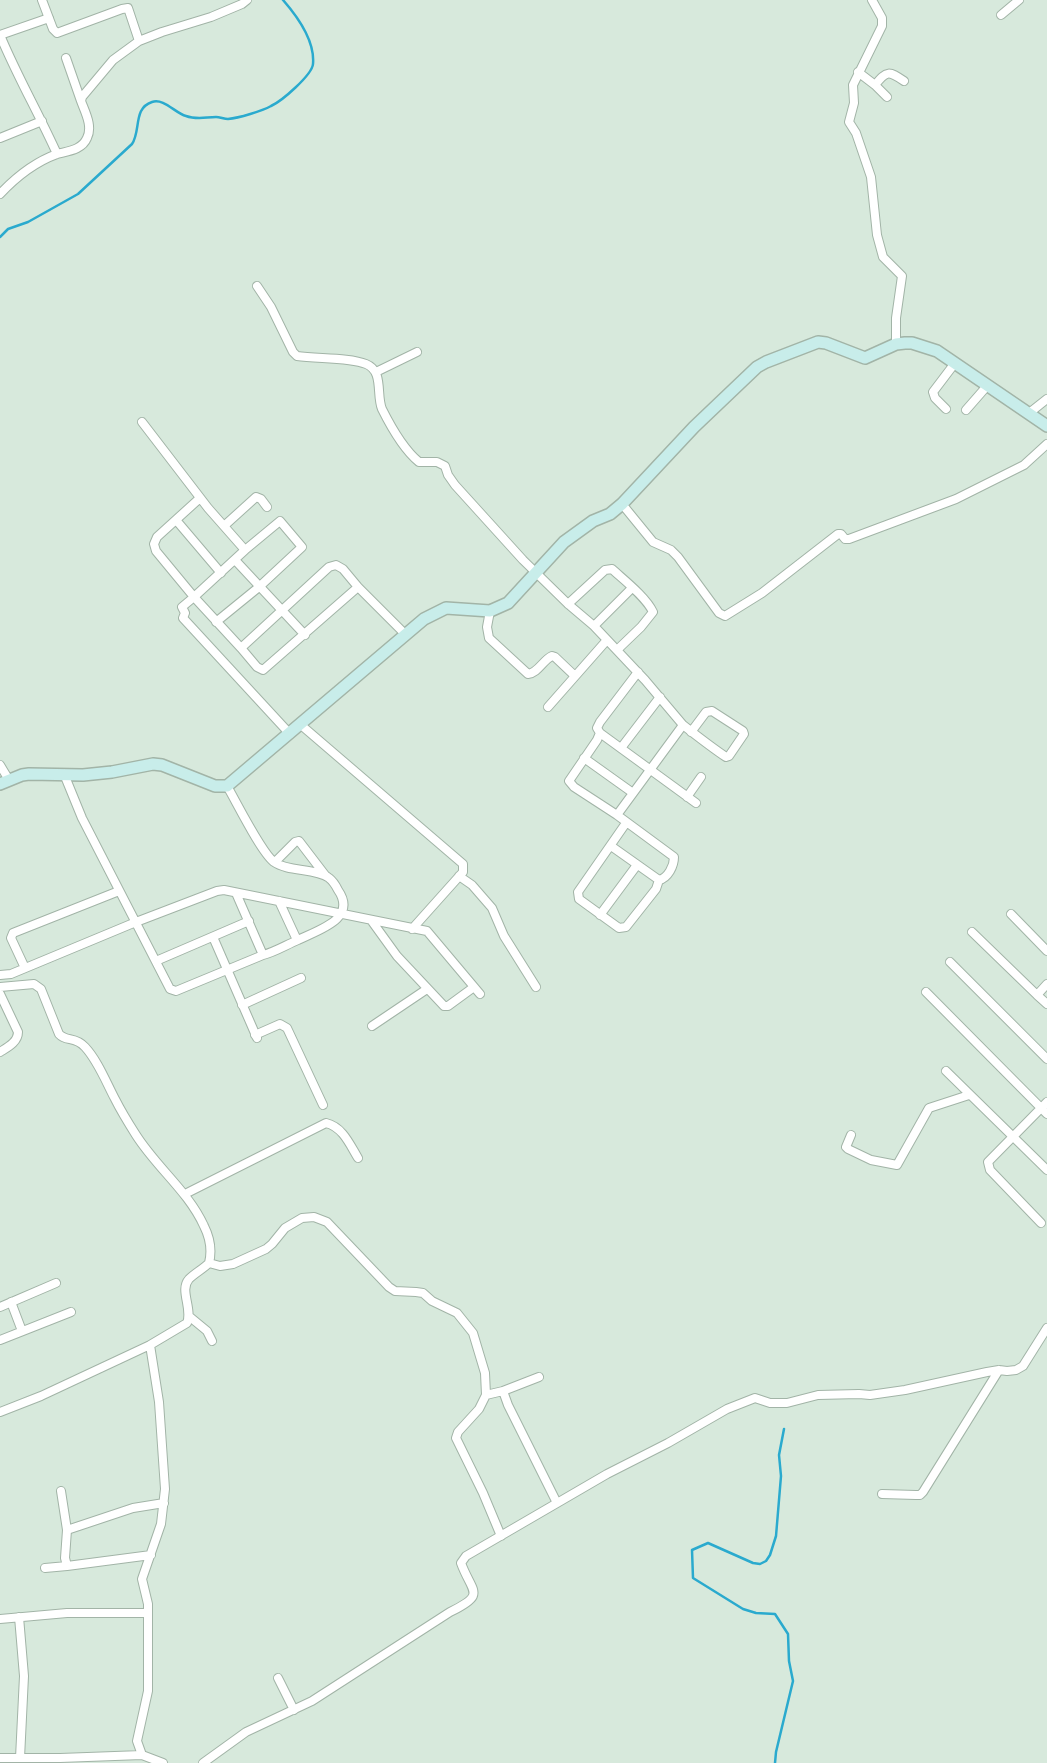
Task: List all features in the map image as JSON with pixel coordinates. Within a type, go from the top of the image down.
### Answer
[{"type":"street","points":[[42,0],[53,29],[57,33],[126,8],[129,10],[139,42]]},
{"type":"street","points":[[81,101],[82,97],[113,60],[139,42],[162,32],[211,17],[248,0]]},
{"type":"street","points":[[872,0],[882,18],[882,26],[852,87],[854,103],[850,122],[856,133],[871,178],[877,235],[883,257],[902,276],[896,318],[896,344]]},
{"type":"street","points":[[1001,15],[1019,0]]},
{"type":"street","points":[[49,18],[0,35],[14,68],[57,154]]},
{"type":"street","points":[[0,194],[30,168],[57,154],[74,149],[87,140],[89,125],[66,58]]},
{"type":"street","points":[[858,72],[876,85],[887,97]]},
{"type":"street","points":[[876,85],[888,73],[904,81]]},
{"type":"street","points":[[0,138],[42,121]]},
{"type":"street","points":[[257,286],[271,307],[293,352],[298,356],[360,362],[370,366],[376,372],[382,407],[404,445],[419,462],[437,462],[445,466],[448,475],[455,485],[535,572],[594,626],[638,672],[682,725],[691,732],[728,757],[742,740],[744,734],[743,731],[712,711],[706,712],[691,732]]},
{"type":"street","points":[[0,765],[5,782],[22,774],[112,772],[153,764],[162,765],[215,786],[227,786],[424,618],[446,608],[490,611],[508,603],[564,542],[593,521],[610,514],[622,504],[694,427],[757,367],[822,342],[865,358],[896,344],[912,343],[937,351],[1047,426]]},
{"type":"street","points":[[376,372],[417,352]]},
{"type":"street","points":[[946,408],[935,398],[933,392],[955,363]]},
{"type":"street","points":[[966,410],[987,386]]},
{"type":"street","points":[[1028,414],[1047,399]]},
{"type":"street","points":[[142,422],[200,498],[245,550]]},
{"type":"street","points":[[622,504],[653,542],[670,550],[678,557],[719,613],[726,616],[762,593],[838,534],[846,540],[956,499],[1024,465],[1047,444]]},
{"type":"street","points":[[224,526],[256,497],[261,499],[267,507]]},
{"type":"street","points":[[200,498],[157,537],[154,544],[156,551],[257,667],[263,670],[358,587]]},
{"type":"street","points":[[176,520],[221,573]]},
{"type":"street","points":[[216,622],[301,549],[302,545],[280,521],[182,607],[185,614],[183,617],[290,734]]},
{"type":"street","points":[[235,560],[305,634]]},
{"type":"street","points":[[240,648],[332,566],[338,565],[405,634]]},
{"type":"street","points":[[568,604],[602,572],[612,569],[651,608],[652,614],[617,650]]},
{"type":"street","points":[[594,626],[632,588]]},
{"type":"street","points":[[490,611],[487,627],[489,638],[528,674],[533,673],[547,658],[552,656],[575,676]]},
{"type":"street","points":[[548,707],[607,640]]},
{"type":"street","points":[[638,672],[597,728],[600,733],[696,803]]},
{"type":"street","points":[[621,748],[660,697]]},
{"type":"street","points":[[301,724],[454,856],[464,867],[460,876],[412,928]]},
{"type":"street","points":[[617,815],[682,725]]},
{"type":"street","points":[[600,733],[568,782],[574,788],[654,841],[674,857],[671,868],[665,877],[659,880],[656,889],[626,927],[619,928],[579,898],[578,894],[626,823]]},
{"type":"street","points":[[584,758],[633,793]]},
{"type":"street","points":[[64,774],[82,818],[169,988],[176,991],[328,926],[336,920],[345,903],[343,897],[299,841],[295,842],[275,862]]},
{"type":"street","points":[[687,797],[701,777]]},
{"type":"street","points":[[227,786],[260,844],[275,862],[325,876]]},
{"type":"street","points":[[611,846],[659,880]]},
{"type":"street","points":[[600,915],[637,865]]},
{"type":"street","points":[[460,876],[472,885],[492,908],[504,936],[536,987]]},
{"type":"street","points":[[24,968],[11,938],[14,933],[119,891]]},
{"type":"street","points":[[0,975],[11,974],[136,922],[217,891],[236,892],[430,933],[480,994]]},
{"type":"street","points":[[236,892],[262,955]]},
{"type":"street","points":[[279,901],[296,940]]},
{"type":"street","points":[[1011,914],[1047,950]]},
{"type":"street","points":[[371,920],[397,956],[442,1005],[446,1006],[474,987]]},
{"type":"street","points":[[156,961],[248,921]]},
{"type":"street","points":[[972,932],[1047,1004]]},
{"type":"street","points":[[213,937],[256,1037],[280,1024],[287,1028],[323,1105]]},
{"type":"street","points":[[950,962],[1047,1059]]},
{"type":"street","points":[[242,1005],[301,978]]},
{"type":"street","points":[[0,987],[34,984],[41,989],[59,1034],[64,1038],[79,1041],[92,1056],[137,1136],[185,1194],[199,1216],[208,1237],[210,1251],[209,1264],[186,1284],[190,1317],[184,1326],[150,1345],[41,1396],[0,1412]]},
{"type":"street","points":[[1037,995],[1047,984]]},
{"type":"street","points":[[372,1026],[427,989]]},
{"type":"street","points":[[926,992],[1045,1108],[989,1159],[988,1167],[1041,1223]]},
{"type":"street","points":[[0,994],[18,1032],[18,1037],[10,1046],[0,1052]]},
{"type":"street","points":[[946,1071],[1047,1170]]},
{"type":"street","points":[[851,1135],[846,1146],[848,1149],[872,1160],[897,1165],[929,1108],[969,1094]]},
{"type":"street","points":[[185,1194],[326,1123],[342,1132],[358,1158]]},
{"type":"street","points":[[209,1264],[220,1266],[233,1264],[266,1249],[285,1228],[302,1218],[314,1217],[323,1219],[389,1287],[395,1291],[423,1294],[432,1301],[457,1313],[473,1333],[485,1373],[486,1395],[479,1409],[458,1432],[456,1438],[479,1485],[500,1536]]},
{"type":"street","points":[[0,1307],[56,1283]]},
{"type":"street","points":[[11,1302],[22,1331]]},
{"type":"street","points":[[0,1340],[71,1312]]},
{"type":"street","points":[[190,1317],[207,1331],[212,1341]]},
{"type":"street","points":[[203,1763],[246,1732],[312,1701],[470,1601],[474,1596],[474,1590],[462,1566],[463,1559],[607,1474],[747,1400],[755,1398],[770,1404],[787,1403],[818,1395],[870,1395],[905,1390],[999,1370],[1016,1370],[1023,1366],[1047,1328]]},
{"type":"street","points":[[142,1755],[137,1741],[148,1691],[148,1604],[142,1579],[161,1524],[165,1489],[159,1402],[150,1345]]},
{"type":"street","points":[[882,1494],[920,1495],[923,1492],[999,1370]]},
{"type":"street","points":[[486,1395],[504,1391],[539,1377]]},
{"type":"street","points":[[504,1391],[508,1405],[558,1503]]},
{"type":"street","points":[[61,1491],[67,1530],[65,1558],[67,1566]]},
{"type":"street","points":[[67,1530],[133,1508],[164,1503]]},
{"type":"street","points":[[45,1568],[151,1555]]},
{"type":"street","points":[[0,1619],[67,1613],[148,1612]]},
{"type":"street","points":[[19,1617],[24,1676],[20,1758]]},
{"type":"street","points":[[278,1678],[294,1710]]},
{"type":"street","points":[[0,1758],[128,1760],[142,1755],[163,1763]]},
{"type":"waterway","points":[[0,237],[8,229],[28,222],[78,194],[132,144],[135,139],[142,109],[152,102],[161,102],[190,117],[228,119],[267,108],[289,93],[308,74],[313,64],[313,55],[304,29],[283,0]]},
{"type":"waterway","points":[[775,1763],[793,1681],[789,1661],[788,1634],[775,1614],[756,1613],[743,1609],[693,1578],[692,1550],[708,1543],[753,1563],[760,1564],[766,1561],[776,1536],[781,1476],[779,1455],[784,1429]]}]
